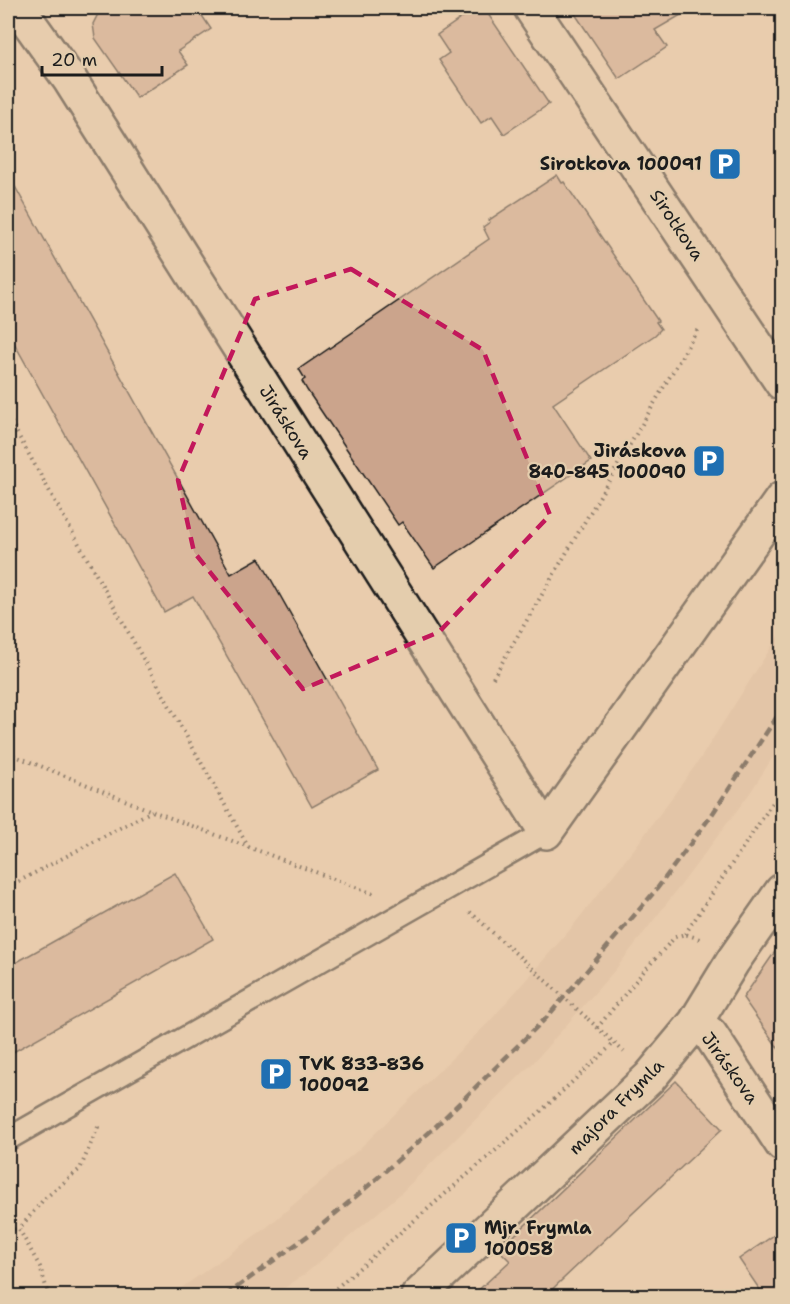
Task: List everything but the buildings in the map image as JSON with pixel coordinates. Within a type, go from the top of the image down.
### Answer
[{"type":"street","name":"Sirotkova","points":[[531,8],[783,383]]},
{"type":"street","name":"Jiráskova","points":[[20,15],[70,80],[546,832]]},
{"type":"street","points":[[546,832],[783,499]]},
{"type":"street","name":"majora Frymla","points":[[418,1296],[623,1099],[650,1077],[695,1023],[734,961],[783,891]]},
{"type":"street","name":"Jiráskova","points":[[695,1023],[710,1034],[783,1144]]},
{"type":"lane","points":[[8,1139],[546,832]]},
{"type":"path","points":[[471,714],[720,290]]},
{"type":"path","points":[[8,417],[249,848]]},
{"type":"path","points":[[8,753],[152,811],[411,908]]},
{"type":"path","points":[[685,934],[783,789]]},
{"type":"path","points":[[8,887],[152,811]]},
{"type":"path","points":[[327,1296],[489,1158],[614,1043],[445,890]]},
{"type":"path","points":[[597,1028],[675,937],[685,934],[699,937],[734,961]]},
{"type":"path","points":[[8,1230],[19,1229],[44,1199],[80,1169],[98,1127],[92,1090]]},
{"type":"path","points":[[19,1229],[40,1267],[49,1296]]},
{"type":"highlighted area","points":[[351,269],[483,350],[550,515],[439,632],[303,689],[194,552],[178,480],[255,299]]},
{"type":"shaded area","points":[[782,630],[782,743],[750,793],[615,970],[533,1063],[399,1195],[305,1274],[273,1296],[170,1296],[267,1227],[358,1150],[489,1022],[568,932],[634,849],[700,759]]},
{"type":"railway","points":[[225,1296],[317,1229],[374,1181],[433,1129],[548,1016],[656,890],[711,816],[782,709]]},
{"type":"place","name":"Sirotkova 100091","points":[[725,164]]},
{"type":"place","name":"Jiráskova 840-845 100090","points":[[709,461]]},
{"type":"place","name":"TVK 833-836 100092","points":[[276,1074]]},
{"type":"place","name":"Mjr. Frymla 100058","points":[[461,1238]]}]
